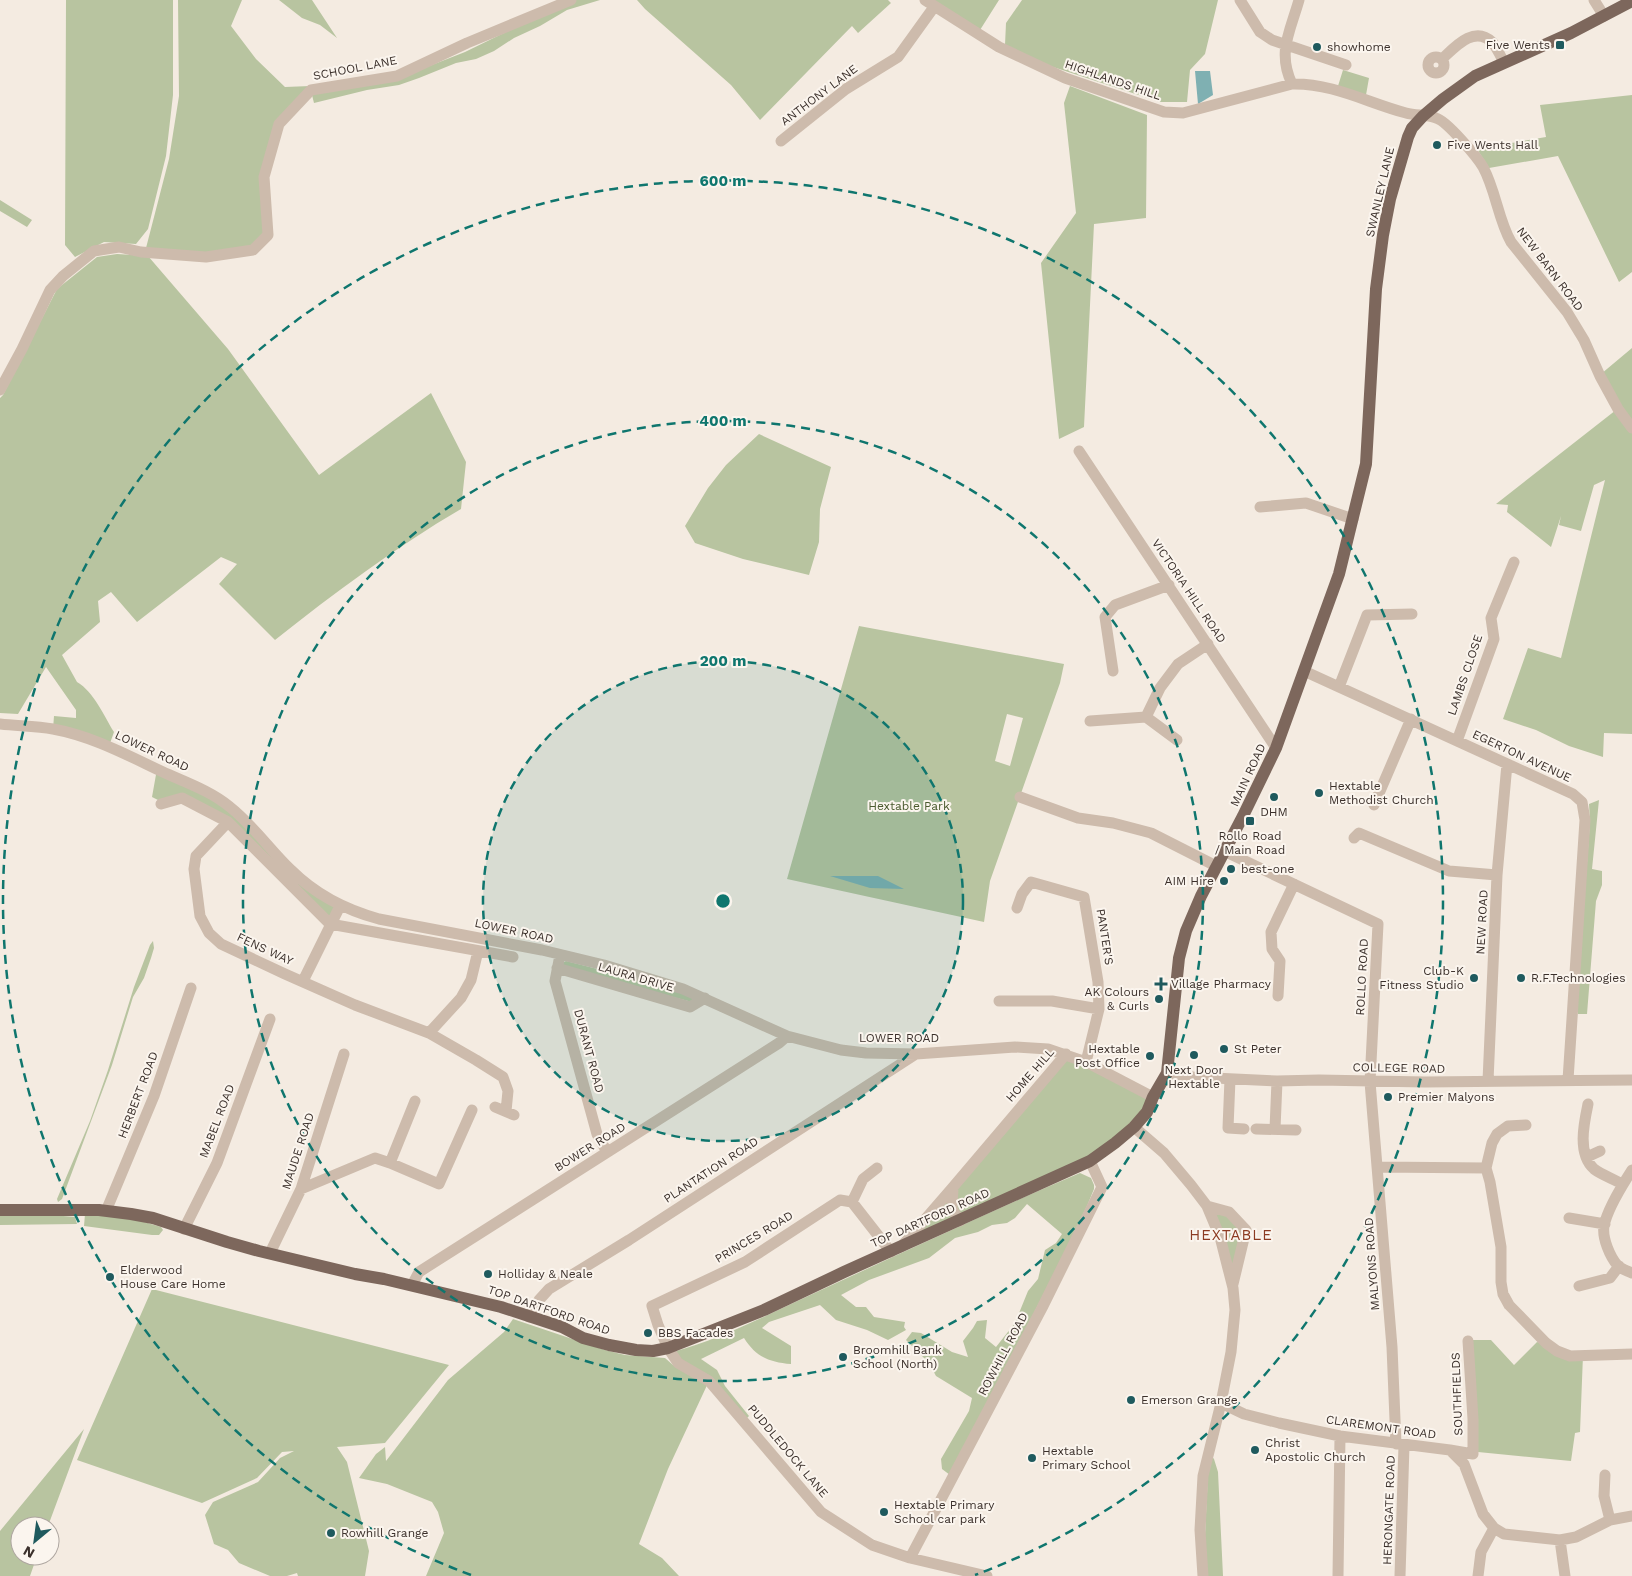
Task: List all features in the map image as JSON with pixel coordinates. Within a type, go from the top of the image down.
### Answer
[{"type":"main road","name":"SWANLEY LANE","points":[[1367,458],[1376,288],[1383,235],[1402,154],[1412,128],[1443,99],[1475,76],[1571,33],[1632,0]]},
{"type":"main road","name":"MAIN ROAD","points":[[1152,1097],[1167,1073],[1179,958],[1192,914],[1276,748],[1339,574],[1367,458]]},
{"type":"main road","name":"TOP DARTFORD ROAD","points":[[0,1210],[106,1211],[153,1218],[227,1242],[270,1253],[355,1274],[384,1278],[501,1307],[562,1327],[583,1338],[609,1345],[636,1350],[653,1350],[668,1348],[744,1319],[1090,1161],[1134,1127],[1147,1112],[1152,1097]]},
{"type":"street","name":"HIGHLANDS HILL","points":[[925,0],[999,47],[1065,78],[1164,112],[1183,113],[1292,84],[1308,83],[1326,87],[1407,114],[1423,116]]},
{"type":"street","points":[[1240,0],[1260,32],[1272,40],[1346,65]]},
{"type":"street","points":[[1292,84],[1286,70],[1284,54],[1299,0]]},
{"type":"street","points":[[1594,0],[1604,16]]},
{"type":"street","name":"SCHOOL LANE","points":[[0,390],[50,290],[63,276],[94,251],[119,247],[141,252],[206,257],[253,250],[268,235],[264,178],[280,124],[311,90],[397,76],[467,43],[565,1]]},
{"type":"street","name":"ANTHONY LANE","points":[[781,141],[846,89],[898,57],[934,7]]},
{"type":"street","points":[[1442,59],[1461,41],[1466,38],[1480,36],[1493,43],[1504,62]]},
{"type":"street","name":"NEW BARN ROAD","points":[[1423,116],[1437,118],[1457,135],[1482,166],[1496,195],[1505,232],[1567,312],[1584,340],[1600,376],[1618,409],[1632,428]]},
{"type":"street","name":"VICTORIA HILL ROAD","points":[[1079,451],[1276,748]]},
{"type":"street","points":[[1260,507],[1306,502],[1353,519]]},
{"type":"street","name":"LAMBS CLOSE","points":[[1457,741],[1494,639],[1491,618],[1514,562]]},
{"type":"street","points":[[1114,671],[1105,617],[1115,605],[1169,584]]},
{"type":"street","points":[[1339,687],[1367,615],[1412,614]]},
{"type":"street","points":[[1146,717],[1160,688],[1178,664],[1208,644]]},
{"type":"street","name":"EGERTON AVENUE","points":[[1304,671],[1573,794],[1582,802],[1585,820],[1568,1080]]},
{"type":"street","points":[[1090,720],[1146,717],[1177,740]]},
{"type":"street","points":[[1374,805],[1411,720]]},
{"type":"street","name":"LOWER ROAD","points":[[0,724],[52,728],[83,736],[191,784],[229,806],[290,870],[322,895],[356,913],[379,920],[560,954],[604,965],[683,989],[787,1036],[841,1050],[866,1053],[916,1054],[1015,1047],[1048,1049],[1066,1054]]},
{"type":"street","name":"NEW ROAD","points":[[1488,1082],[1498,875],[1507,764]]},
{"type":"street","points":[[1020,797],[1078,818],[1112,823],[1151,833],[1216,866]]},
{"type":"street","points":[[161,804],[182,798],[228,822],[330,924],[513,957]]},
{"type":"street","name":"FENS WAY","points":[[228,822],[196,856],[194,868],[200,916],[209,933],[221,944],[285,974],[355,1005],[429,1033],[503,1077],[508,1091],[505,1111]]},
{"type":"street","points":[[1354,838],[1359,833],[1449,872],[1498,875]]},
{"type":"street","name":"ROLLO ROAD","points":[[1224,851],[1378,924],[1370,1082]]},
{"type":"street","name":"PANTER'S","points":[[1017,908],[1022,894],[1031,882],[1084,897],[1098,982],[1099,1009],[1086,1062]]},
{"type":"street","points":[[1278,996],[1275,977],[1280,961],[1272,949],[1271,932],[1294,884]]},
{"type":"street","points":[[303,981],[340,906]]},
{"type":"street","points":[[429,1033],[460,998],[470,980],[478,951]]},
{"type":"street","name":"DURANT ROAD","points":[[560,954],[555,981],[597,1134],[607,1152]]},
{"type":"street","name":"LAURA DRIVE","points":[[557,968],[690,1007],[705,998]]},
{"type":"street","name":"HERBERT ROAD","points":[[106,1211],[154,1096],[191,988]]},
{"type":"street","points":[[999,1001],[1052,1001],[1099,1009]]},
{"type":"street","name":"MABEL ROAD","points":[[184,1229],[217,1163],[270,1019]]},
{"type":"street","name":"BOWER ROAD","points":[[412,1285],[419,1272],[779,1043],[787,1036]]},
{"type":"street","name":"MAUDE ROAD","points":[[270,1253],[302,1189],[344,1054]]},
{"type":"street","name":"PLANTATION ROAD","points":[[529,1317],[539,1300],[549,1289],[629,1240],[916,1054]]},
{"type":"street","name":"HOME HILL","points":[[895,1250],[953,1188],[1066,1054],[1086,1062],[1152,1097]]},
{"type":"street","name":"COLLEGE ROAD","points":[[1167,1073],[1277,1081],[1488,1082],[1632,1080]]},
{"type":"street","points":[[1230,1079],[1228,1128],[1296,1130]]},
{"type":"street","points":[[1275,1129],[1277,1081]]},
{"type":"street","name":"MALYONS ROAD","points":[[1370,1082],[1400,1444]]},
{"type":"street","points":[[390,1162],[415,1101]]},
{"type":"street","points":[[1588,1104],[1583,1142],[1587,1157],[1594,1169],[1622,1184]]},
{"type":"street","points":[[302,1189],[375,1158],[390,1162],[439,1184],[472,1110]]},
{"type":"street","points":[[1526,1125],[1508,1126],[1497,1134],[1492,1143],[1486,1168],[1501,1247],[1503,1294],[1510,1305],[1557,1352],[1570,1356],[1632,1354]]},
{"type":"street","points":[[1134,1127],[1164,1153],[1207,1206],[1220,1237],[1232,1288],[1235,1310],[1231,1352],[1203,1476],[1200,1530],[1202,1576]]},
{"type":"street","points":[[1587,1157],[1600,1151]]},
{"type":"street","name":"ROWHILL ROAD","points":[[910,1558],[1042,1308],[1102,1187],[1090,1161]]},
{"type":"street","points":[[1378,1167],[1486,1168]]},
{"type":"street","points":[[877,1168],[863,1179],[852,1202],[895,1250]]},
{"type":"street","points":[[1632,1170],[1622,1184],[1605,1224],[1604,1237],[1608,1249],[1618,1266],[1632,1273]]},
{"type":"street","points":[[953,1188],[952,1209],[960,1221]]},
{"type":"street","name":"PRINCES ROAD","points":[[668,1348],[652,1306],[745,1262],[840,1200],[852,1202]]},
{"type":"street","points":[[1207,1206],[1229,1212],[1246,1230],[1232,1288]]},
{"type":"street","points":[[1569,1218],[1605,1224]]},
{"type":"street","points":[[1579,1286],[1610,1278],[1618,1266]]},
{"type":"street","name":"SOUTHFIELDS","points":[[1450,1450],[1473,1454],[1473,1419],[1468,1341]]},
{"type":"street","name":"PUDDLEDOCK LANE","points":[[668,1348],[678,1364],[709,1381],[821,1512],[872,1545],[910,1558],[987,1576]]},
{"type":"street","name":"CLAREMONT ROAD","points":[[1221,1403],[1244,1414],[1279,1424],[1340,1436],[1450,1450],[1464,1464],[1484,1514],[1494,1528]]},
{"type":"street","points":[[1338,1576],[1340,1436]]},
{"type":"street","name":"HERONGATE ROAD","points":[[1400,1444],[1400,1576]]},
{"type":"street","points":[[1601,1482],[1610,1520]]},
{"type":"street","points":[[1478,1576],[1481,1552],[1494,1528],[1504,1534],[1560,1540],[1576,1536],[1610,1520],[1632,1516]]},
{"type":"street","points":[[1560,1540],[1565,1576]]},
{"type":"green space","points":[[66,0],[173,0],[173,95],[166,156],[148,229],[136,244],[104,242],[75,257],[65,245]]},
{"type":"green space","points":[[178,0],[242,0],[231,26],[256,59],[285,87],[361,84],[396,79],[465,52],[571,0],[600,0],[567,10],[476,59],[456,63],[399,85],[367,90],[314,103],[311,91],[279,124],[264,177],[268,235],[253,250],[204,254],[146,248],[169,159],[179,96]]},
{"type":"green space","points":[[279,0],[312,0],[337,38],[320,25],[302,18]]},
{"type":"green space","points":[[637,0],[888,0],[891,3],[858,33],[852,26],[760,120],[731,85]]},
{"type":"green space","points":[[930,0],[999,0],[980,30]]},
{"type":"green space","points":[[1022,0],[1218,0],[1205,54],[1190,70],[1187,102],[1160,102],[1050,66],[1005,45],[1006,23]]},
{"type":"green space","points":[[1343,70],[1369,78],[1366,95],[1338,86]]},
{"type":"green space","points":[[1070,86],[1147,115],[1146,218],[1094,224],[1084,427],[1059,439],[1041,263],[1076,213],[1064,103]]},
{"type":"green space","points":[[1632,95],[1632,272],[1619,282],[1558,156],[1489,168],[1477,149],[1546,137],[1540,105]]},
{"type":"green space","points":[[0,200],[32,220],[27,227],[0,211]]},
{"type":"green space","points":[[117,254],[148,256],[228,349],[319,475],[431,393],[466,462],[461,509],[366,571],[275,640],[219,584],[237,564],[221,557],[137,622],[111,592],[98,601],[100,622],[62,655],[77,682],[94,698],[114,732],[109,746],[53,729],[54,716],[76,718],[76,710],[46,667],[18,714],[0,713],[0,398],[57,289],[97,257]]},
{"type":"green space","points":[[1632,348],[1632,424],[1601,374]]},
{"type":"green space","points":[[1616,410],[1632,432],[1632,734],[1604,733],[1603,757],[1569,746],[1536,730],[1503,719],[1528,648],[1561,658],[1605,480],[1594,485],[1581,531],[1559,525],[1561,516],[1551,547],[1507,512],[1508,505],[1496,504]]},
{"type":"green space","points":[[759,434],[831,467],[820,509],[819,542],[809,575],[743,559],[695,543],[685,526],[708,488],[726,465]]},
{"type":"green space","name":"Hextable Park","points":[[859,626],[1064,664],[1060,683],[990,881],[984,922],[787,879]],"holes":[[[1007,714],[1023,718],[1010,766],[995,761]]]},
{"type":"green space","points":[[157,769],[229,806],[290,870],[340,906],[330,923],[228,822],[177,796],[160,801],[152,797]]},
{"type":"green space","points":[[1599,800],[1592,869],[1602,871],[1602,885],[1596,901],[1587,1014],[1578,1014],[1590,821],[1589,804]]},
{"type":"green space","points":[[153,941],[154,948],[144,978],[133,997],[112,1065],[62,1199],[58,1202],[57,1199],[90,1121],[134,987]]},
{"type":"green space","points":[[566,961],[637,979],[692,997],[692,1002],[566,969],[562,963]]},
{"type":"green space","points":[[1066,1055],[1152,1097],[1115,1143],[900,1247]]},
{"type":"green space","points":[[1080,1173],[1091,1178],[1094,1185],[1087,1206],[950,1475],[942,1469],[941,1459],[969,1411],[972,1398],[936,1376],[929,1363],[906,1340],[912,1332],[921,1333],[952,1352],[968,1357],[963,1341],[977,1321],[987,1320],[985,1338],[996,1347],[1015,1323],[1028,1291],[1038,1279],[1045,1250],[1056,1243],[1062,1234],[1027,1204],[1015,1218],[1007,1223],[992,1225],[978,1232],[955,1238],[929,1258],[869,1280],[841,1295],[856,1307],[866,1307],[874,1317],[905,1322],[904,1327],[906,1330],[888,1340],[867,1330],[836,1320],[820,1305],[769,1322],[762,1328],[791,1346],[791,1364],[776,1362],[758,1354],[744,1338],[701,1359],[717,1370],[725,1386],[749,1416],[746,1419],[680,1362],[673,1352],[711,1340]]},
{"type":"green space","points":[[1208,1208],[1228,1213],[1245,1231],[1233,1286]]},
{"type":"green space","points":[[85,1214],[131,1218],[161,1227],[163,1230],[159,1235],[152,1235],[84,1226]]},
{"type":"green space","points":[[52,1215],[75,1217],[77,1224],[0,1225],[0,1216]]},
{"type":"green space","points":[[152,1289],[449,1365],[385,1443],[337,1447],[347,1462],[369,1551],[365,1576],[298,1576],[297,1573],[287,1576],[270,1576],[239,1563],[228,1550],[214,1544],[205,1515],[213,1502],[258,1482],[280,1458],[294,1451],[282,1452],[257,1478],[202,1503],[77,1460]]},
{"type":"green space","points":[[513,1319],[605,1350],[625,1355],[665,1358],[673,1365],[709,1381],[668,1469],[639,1544],[662,1558],[679,1576],[426,1576],[444,1533],[438,1512],[432,1502],[387,1484],[359,1478],[376,1454],[385,1447],[386,1461],[448,1380],[504,1332]]},
{"type":"green space","points":[[1468,1340],[1491,1340],[1514,1365],[1537,1342],[1583,1355],[1580,1432],[1575,1433],[1571,1461],[1478,1452]]},
{"type":"green space","points":[[84,1429],[52,1516],[12,1516]]},
{"type":"green space","points":[[1209,1453],[1214,1459],[1218,1472],[1223,1576],[1203,1576]]},
{"type":"green space","points":[[10,1519],[10,1566],[34,1566],[30,1576],[0,1576],[0,1531]]},
{"type":"water","points":[[1195,71],[1210,71],[1213,95],[1198,104]]},
{"type":"water","points":[[830,876],[878,876],[904,889],[870,888]]},
{"type":"place","name":"Five Wents","points":[[1560,45]]},
{"type":"place","name":"showhome","points":[[1317,47]]},
{"type":"place","name":"Five Wents Hall","points":[[1437,145]]},
{"type":"place","name":"Hextable Methodist Church","points":[[1319,793]]},
{"type":"place","name":"DHM","points":[[1274,797]]},
{"type":"place","name":"Rollo Road / Main Road","points":[[1250,821]]},
{"type":"place","name":"best-one","points":[[1231,869]]},
{"type":"place","name":"AIM Hire","points":[[1224,881]]},
{"type":"place","name":"Club-K Fitness Studio","points":[[1474,978]]},
{"type":"place","name":"R.F.Technologies","points":[[1521,978]]},
{"type":"place","name":"Village Pharmacy","points":[[1161,984]]},
{"type":"place","name":"AK Colours & Curls","points":[[1159,999]]},
{"type":"place","name":"St Peter","points":[[1224,1049]]},
{"type":"place","name":"Next Door Hextable","points":[[1194,1055]]},
{"type":"place","name":"Hextable Post Office","points":[[1150,1056]]},
{"type":"place","name":"Premier Malyons","points":[[1388,1097]]},
{"type":"place","name":"Holliday & Neale","points":[[488,1274]]},
{"type":"place","name":"Elderwood House Care Home","points":[[110,1277]]},
{"type":"place","name":"BBS Facades","points":[[648,1333]]},
{"type":"place","name":"Broomhill Bank School (North)","points":[[843,1357]]},
{"type":"place","name":"Emerson Grange","points":[[1131,1400]]},
{"type":"place","name":"Christ Apostolic Church","points":[[1255,1450]]},
{"type":"place","name":"Hextable Primary School","points":[[1032,1458]]},
{"type":"place","name":"Hextable Primary School car park","points":[[884,1512]]},
{"type":"place","name":"Rowhill Grange","points":[[331,1533]]},
{"type":"district","name":"HEXTABLE","points":[[1231,1235]]}]
